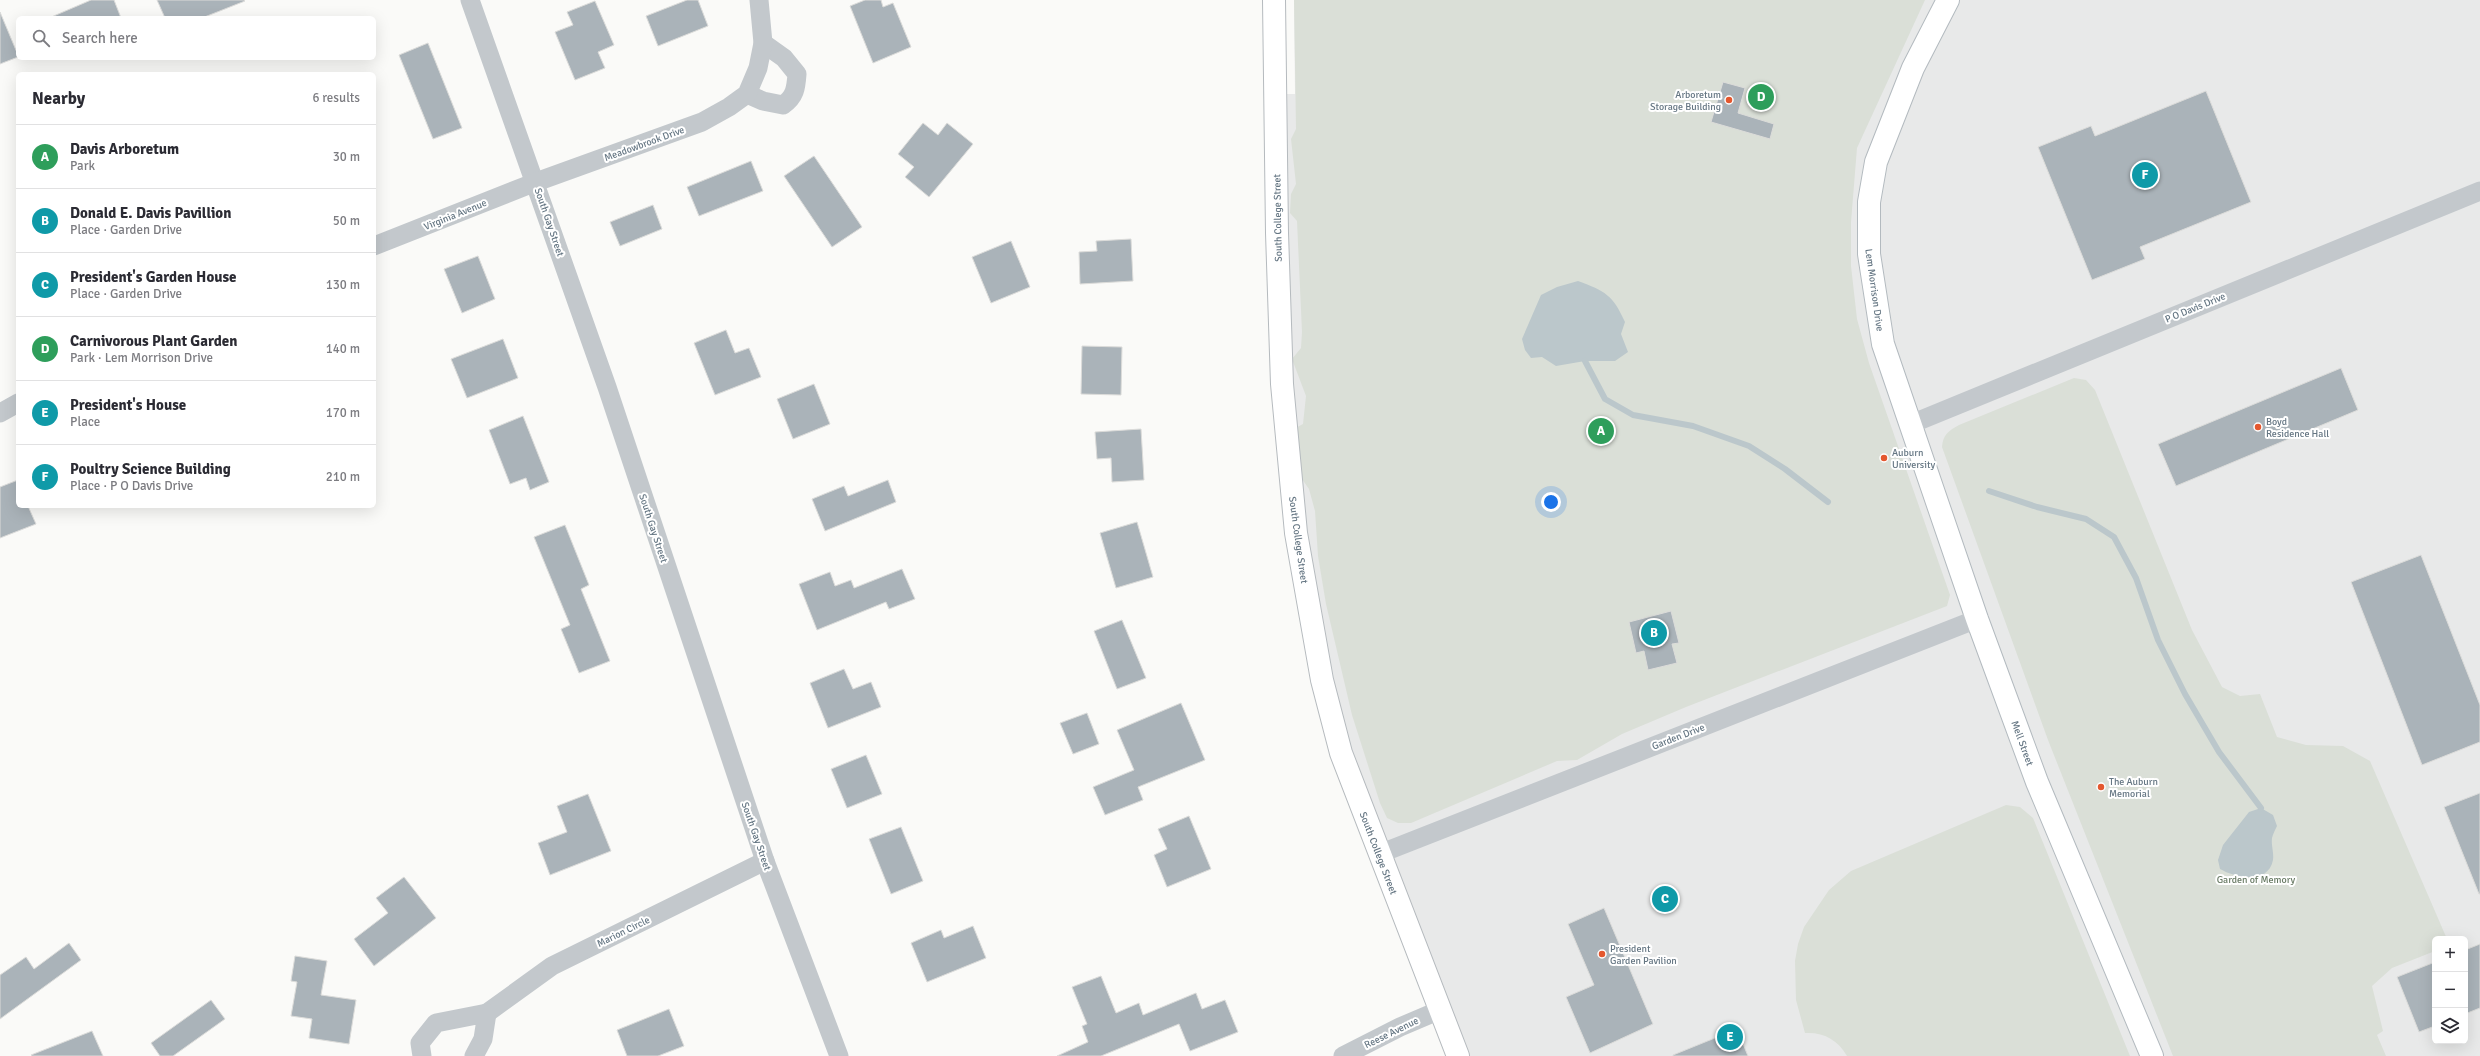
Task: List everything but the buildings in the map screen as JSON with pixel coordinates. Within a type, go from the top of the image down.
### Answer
[{"type":"street","name":"South Gay Street","points":[[470,0],[536,182],[607,386],[765,861],[839,1056]]},
{"type":"street","points":[[759,0],[763,42],[758,68],[747,94],[763,101],[783,106],[791,100],[796,89],[797,74],[784,58],[763,42]]},
{"type":"street","name":"South College Street","points":[[1274,0],[1277,233],[1282,384],[1296,533],[1322,680],[1341,753],[1458,1056]]},
{"type":"street","name":"Lem Morrison Drive","points":[[1911,424],[1883,344],[1869,254],[1869,202],[1876,162],[1890,123],[1913,68],[1948,0]]},
{"type":"street","name":"Meadowbrook Drive","points":[[536,182],[702,122],[747,94]]},
{"type":"street","name":"Virginia Avenue","points":[[376,245],[536,182]]},
{"type":"street","name":"P O Davis Drive","points":[[1911,424],[2480,191]]},
{"type":"street","points":[[0,413],[16,404]]},
{"type":"street","name":"Mell Street","points":[[1911,424],[1977,619],[2037,782],[2152,1056]]},
{"type":"street","name":"Garden Drive","points":[[1379,854],[1977,619]]},
{"type":"street","name":"Marion Circle","points":[[422,1056],[420,1043],[436,1023],[488,1013],[552,966],[765,861]]},
{"type":"street","name":"Reese Avenue","points":[[1343,1056],[1400,1027],[1440,1010]]},
{"type":"street","points":[[474,1056],[483,1039],[488,1013]]},
{"type":"shaded area","name":"Auburn University","points":[[1294,0],[2480,0],[2480,1056],[1459,1056],[1341,753],[1296,533],[1275,94],[1295,94]]},
{"type":"shaded area","points":[[1578,281],[1602,291],[1612,300],[1625,322],[1621,334],[1628,352],[1615,361],[1585,361],[1556,366],[1542,357],[1531,358],[1525,350],[1522,339],[1541,295],[1557,287]]},
{"type":"shaded area","points":[[2261,808],[2273,815],[2277,826],[2272,838],[2273,860],[2270,868],[2265,873],[2251,877],[2234,875],[2220,869],[2218,860],[2223,845],[2249,812]]},
{"type":"green space","points":[[1294,0],[1925,0],[1857,148],[1851,222],[1851,266],[1857,319],[1869,363],[1950,595],[1947,606],[1686,707],[1622,734],[1577,760],[1557,761],[1411,823],[1398,823],[1387,818],[1380,803],[1352,715],[1326,604],[1318,556],[1315,511],[1309,489],[1297,472],[1288,432],[1303,424],[1306,396],[1292,359],[1301,348],[1302,332],[1297,221],[1290,213],[1291,194],[1296,184],[1291,139],[1296,129]]},
{"type":"green space","name":"Garden of Memory","points":[[2074,378],[2086,380],[2095,390],[2192,630],[2222,687],[2240,696],[2260,694],[2277,737],[2306,745],[2343,746],[2370,761],[2446,936],[2432,936],[2432,952],[2392,968],[2372,986],[2383,1031],[2377,1035],[2386,1056],[2173,1056],[2048,740],[1942,447],[1947,434],[1959,425]]},
{"type":"green space","points":[[2006,805],[2020,807],[2033,818],[2130,1056],[1847,1056],[1835,1041],[1830,1038],[1818,1034],[1805,1033],[1796,1000],[1795,961],[1798,944],[1804,927],[1829,890],[1851,871]]},
{"type":"waterway","points":[[1585,361],[1605,399],[1633,415],[1693,426],[1749,446],[1785,469],[1828,502]]},
{"type":"waterway","points":[[1989,491],[2037,507],[2086,519],[2114,537],[2136,578],[2158,640],[2185,694],[2219,752],[2261,808]]},
{"type":"place","name":"Carnivorous Plant Garden","points":[[1761,97]]},
{"type":"place","name":"Arboretum Storage Building","points":[[1729,100]]},
{"type":"place","name":"Poultry Science Building","points":[[2145,175]]},
{"type":"place","name":"Boyd Residence Hall","points":[[2258,427]]},
{"type":"place","name":"Davis Arboretum","points":[[1601,431]]},
{"type":"place","name":"Auburn University","points":[[1884,458]]},
{"type":"place","name":"Donald E. Davis Pavillion","points":[[1654,633]]},
{"type":"place","name":"The Auburn Memorial","points":[[2101,787]]},
{"type":"place","name":"President's Garden House","points":[[1665,899]]},
{"type":"place","name":"President Garden Pavilion","points":[[1602,954]]},
{"type":"place","name":"President's House","points":[[1730,1037]]}]
